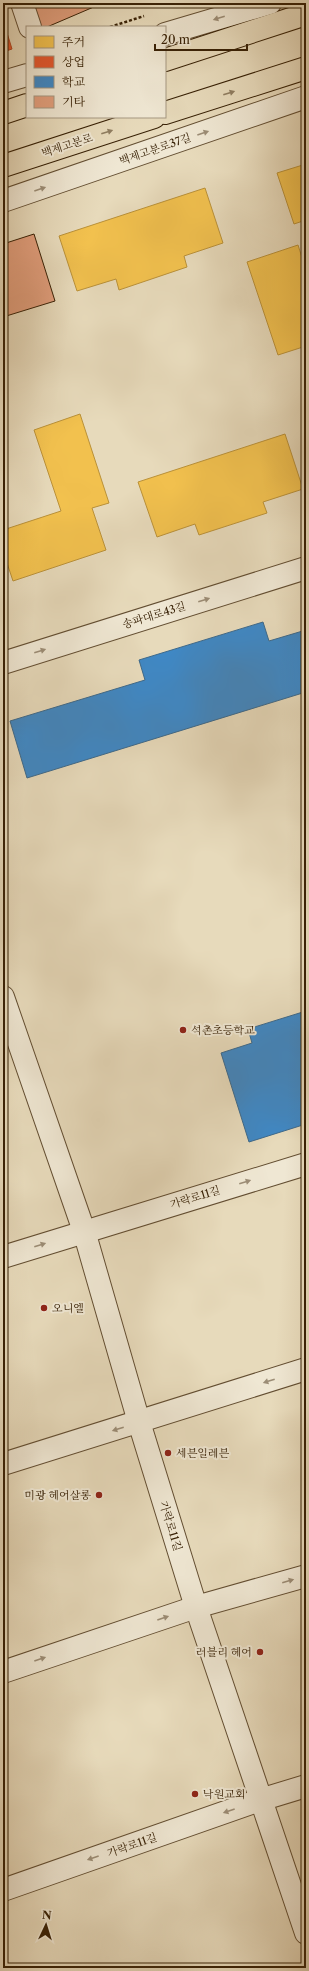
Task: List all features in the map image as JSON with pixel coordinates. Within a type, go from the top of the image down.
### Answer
[{"type":"main road","points":[[166,60],[306,14]]},
{"type":"main road","points":[[166,113],[306,68]]},
{"type":"main road","points":[[3,113],[26,105]]},
{"type":"main road","name":"백제고분로","points":[[3,166],[151,118]]},
{"type":"street","points":[[22,3],[30,26]]},
{"type":"street","points":[[166,34],[270,3]]},
{"type":"street","points":[[3,82],[26,75]]},
{"type":"street","name":"백제고분로37길","points":[[3,201],[306,97]]},
{"type":"street","name":"송파대로43길","points":[[3,663],[306,568]]},
{"type":"street","name":"가락로11길","points":[[3,997],[11,1047],[84,1231],[139,1422],[196,1607],[306,1933]]},
{"type":"street","name":"가락로11길","points":[[3,1257],[306,1164]]},
{"type":"street","points":[[3,1464],[306,1369]]},
{"type":"street","points":[[3,1672],[196,1607],[306,1576]]},
{"type":"street","name":"가락로11길","points":[[3,1890],[260,1800],[306,1786]]},
{"type":"building: 주거","points":[[306,164],[306,220],[294,224],[277,173]]},
{"type":"building: 주거","points":[[205,188],[223,243],[184,256],[187,267],[119,290],[116,279],[77,291],[59,236]]},
{"type":"building: 주거","points":[[298,245],[306,270],[306,346],[278,355],[247,262]]},
{"type":"building: 주거","points":[[80,414],[109,503],[92,508],[106,550],[13,581],[3,551],[3,530],[61,511],[34,430]]},
{"type":"building: 주거","points":[[285,434],[303,489],[263,502],[267,513],[199,535],[195,524],[157,537],[138,482]]},
{"type":"building: 상업","points":[[3,20],[12,49],[3,52]]},
{"type":"building: 학교","points":[[263,622],[269,641],[306,630],[306,692],[27,778],[10,721],[145,680],[139,660]]},
{"type":"building: 학교","points":[[306,1011],[306,1124],[249,1142],[221,1053],[252,1043],[248,1029]]},
{"type":"building: 기타","points":[[31,3],[103,3],[49,26],[41,26]]},
{"type":"building: 기타","points":[[34,234],[55,301],[3,317],[3,244]]},
{"type":"place","name":"석촌초등학교","points":[[183,1030]]},
{"type":"place","name":"오니엘","points":[[44,1308]]},
{"type":"place","name":"세븐일레븐","points":[[168,1453]]},
{"type":"place","name":"미광 헤어살롱","points":[[99,1495]]},
{"type":"place","name":"러블리 헤어","points":[[260,1652]]},
{"type":"place","name":"낙원교회","points":[[195,1794]]}]
